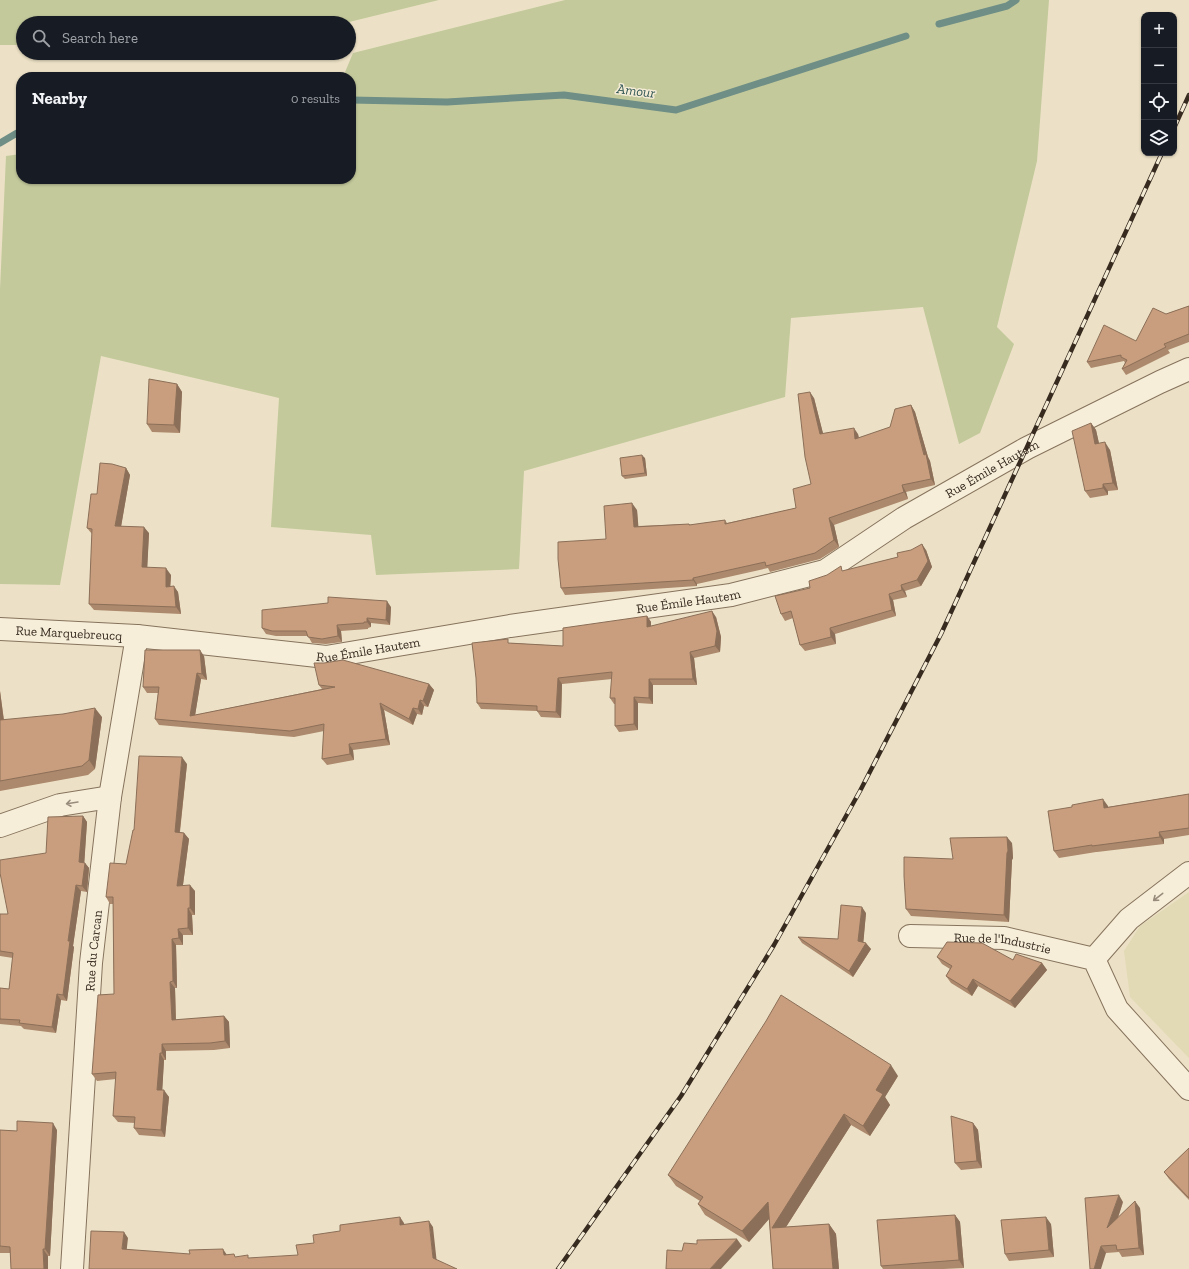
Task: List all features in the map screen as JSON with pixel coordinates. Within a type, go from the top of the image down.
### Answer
[{"type":"street","name":"Rue Émile Hautem","points":[[137,636],[326,657],[510,626],[731,595],[826,571],[904,518],[1027,448],[1189,369]]},
{"type":"street","name":"Rue Marquebreucq","points":[[0,629],[137,636]]},
{"type":"street","name":"Rue du Carcan","points":[[72,1269],[91,963],[110,796],[137,636]]},
{"type":"street","points":[[0,826],[60,805],[110,796]]},
{"type":"street","points":[[1189,873],[1129,919],[1094,959],[1117,1009],[1189,1089]]},
{"type":"street","name":"Rue de l'Industrie","points":[[910,936],[1004,938],[1094,959]]},
{"type":"shaded area","points":[[1189,892],[1189,1058],[1130,997],[1124,951],[1140,926]]},
{"type":"green space","points":[[0,0],[439,0],[356,20],[356,16],[16,16],[16,45],[0,45]]},
{"type":"green space","points":[[565,0],[1049,0],[1037,161],[997,327],[1014,344],[980,433],[959,444],[923,307],[791,318],[785,397],[524,471],[519,569],[376,575],[371,535],[271,527],[279,398],[101,356],[60,585],[0,584],[0,289],[6,156],[16,155],[16,184],[356,184],[356,72],[345,72],[350,60],[356,60],[356,52]]},
{"type":"building","points":[[1189,306],[1189,334],[1164,344],[1166,347],[1122,369],[1127,360],[1121,357],[1121,355],[1087,362],[1104,325],[1136,341],[1153,308],[1166,314]]},
{"type":"building","points":[[149,379],[177,384],[174,425],[147,424]]},
{"type":"building","points":[[810,392],[820,434],[854,428],[855,439],[890,427],[895,409],[911,405],[924,455],[926,454],[931,479],[902,485],[904,492],[829,518],[834,540],[815,553],[766,566],[765,562],[693,578],[693,580],[561,588],[558,542],[606,539],[604,506],[632,503],[634,527],[689,525],[725,520],[725,524],[796,508],[793,489],[811,484],[805,457],[798,394]]},
{"type":"building","points":[[1091,423],[1095,444],[1105,442],[1113,483],[1103,484],[1103,488],[1085,491],[1072,431]]},
{"type":"building","points":[[642,455],[645,473],[622,476],[620,458]]},
{"type":"building","points":[[100,463],[112,464],[126,468],[115,526],[144,527],[142,567],[166,568],[166,587],[174,586],[176,607],[89,604],[92,529],[87,528],[91,494],[97,494]]},
{"type":"building","points":[[922,544],[928,561],[917,580],[901,585],[902,590],[889,594],[892,610],[830,628],[831,637],[800,645],[791,611],[781,614],[775,596],[810,588],[809,581],[827,575],[841,566],[842,571],[898,557],[897,553],[911,550]]},
{"type":"building","points":[[328,597],[387,601],[386,620],[367,618],[367,622],[364,623],[337,625],[338,636],[322,639],[308,637],[306,631],[272,631],[262,628],[262,610],[328,603]]},
{"type":"building","points":[[712,611],[717,631],[715,646],[690,652],[693,679],[649,679],[649,698],[634,697],[634,724],[615,726],[615,698],[610,698],[612,672],[558,678],[556,712],[537,711],[537,706],[477,703],[472,643],[508,639],[508,643],[563,646],[563,628],[647,616],[647,627]]},
{"type":"building","points":[[145,650],[200,650],[202,674],[197,673],[190,716],[335,687],[319,685],[314,663],[343,660],[429,684],[423,701],[420,700],[418,709],[413,708],[409,719],[380,703],[386,739],[349,744],[350,754],[322,759],[324,724],[290,731],[155,719],[159,687],[143,687]]},
{"type":"building","points":[[95,708],[89,760],[82,766],[0,781],[0,720],[63,714]]},
{"type":"building","points":[[139,756],[182,757],[175,832],[184,833],[177,886],[190,885],[190,908],[188,908],[188,928],[178,929],[179,938],[172,939],[173,981],[170,982],[172,1020],[224,1016],[225,1041],[210,1043],[162,1044],[157,1090],[164,1090],[161,1130],[134,1128],[135,1117],[113,1116],[116,1072],[92,1074],[98,995],[114,994],[113,897],[106,897],[110,863],[126,864],[134,830]]},
{"type":"building","points":[[1189,794],[1189,828],[1159,832],[1160,837],[1054,851],[1048,811],[1072,807],[1072,805],[1103,799],[1104,808]]},
{"type":"building","points":[[83,816],[79,862],[85,863],[82,886],[76,885],[68,941],[70,941],[63,995],[57,994],[52,1027],[19,1023],[20,1020],[0,1019],[0,988],[9,989],[13,953],[0,951],[0,914],[8,914],[0,873],[0,860],[46,853],[48,817]]},
{"type":"building","points":[[1007,837],[1008,851],[1004,915],[906,909],[904,857],[953,859],[950,838]]},
{"type":"building","points":[[841,905],[862,907],[858,941],[866,943],[849,971],[798,937],[838,939]]},
{"type":"building","points":[[947,942],[982,943],[1013,960],[1016,954],[1042,963],[1010,1001],[973,979],[967,989],[946,976],[952,966],[937,957]]},
{"type":"building","points":[[781,995],[891,1065],[876,1090],[883,1094],[863,1126],[844,1114],[772,1228],[829,1224],[833,1269],[773,1269],[768,1202],[742,1231],[698,1204],[703,1197],[668,1175]]},
{"type":"building","points":[[951,1116],[973,1123],[977,1161],[955,1163]]},
{"type":"building","points":[[17,1121],[53,1123],[45,1249],[43,1249],[44,1269],[11,1269],[10,1247],[0,1246],[0,1130],[17,1131]]},
{"type":"building","points":[[1189,1148],[1189,1198],[1164,1172]]},
{"type":"building","points":[[1119,1195],[1107,1228],[1135,1201],[1139,1248],[1117,1250],[1116,1245],[1101,1246],[1094,1269],[1090,1269],[1085,1198]]},
{"type":"building","points":[[955,1215],[959,1260],[881,1266],[877,1220]]},
{"type":"building","points":[[400,1217],[400,1225],[429,1221],[433,1258],[457,1269],[89,1269],[91,1231],[124,1232],[122,1249],[190,1254],[189,1250],[223,1249],[224,1255],[234,1254],[235,1257],[248,1255],[248,1258],[298,1255],[296,1245],[314,1243],[313,1235],[340,1231],[340,1225]]},
{"type":"building","points":[[1046,1217],[1049,1250],[1005,1254],[1001,1220]]},
{"type":"building","points":[[737,1239],[710,1269],[666,1269],[667,1250],[682,1251],[684,1243],[697,1244],[697,1240]]},
{"type":"waterway","name":"Amour","points":[[939,24],[1007,6],[1016,0]]},
{"type":"waterway","name":"Amour","points":[[356,100],[447,102],[564,95],[676,110],[906,36]]},
{"type":"waterway","name":"Amour","points":[[0,143],[16,134]]},
{"type":"railway","points":[[1177,121],[1189,95]]},
{"type":"railway","points":[[558,1269],[681,1096],[774,945],[860,791],[941,634],[1161,156]]}]
